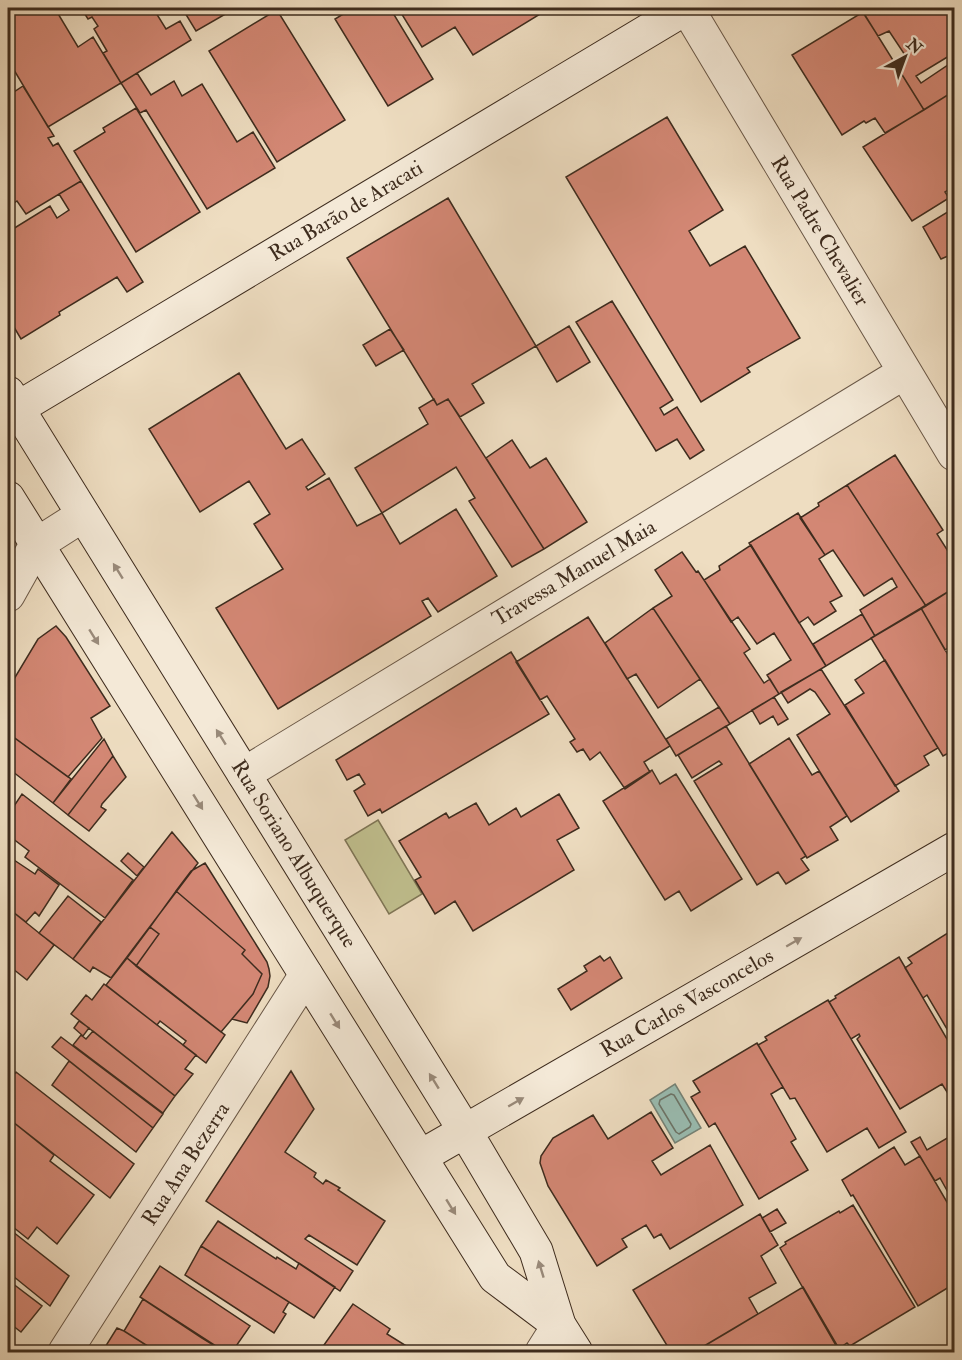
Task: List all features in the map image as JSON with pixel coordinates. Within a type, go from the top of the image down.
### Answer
[{"type":"main road","name":"Rua Padre Chevalier","points":[[686,8],[954,454]]},
{"type":"main road","name":"Rua Barão de Aracati","points":[[11,405],[686,8]]},
{"type":"main road","name":"Travessa Manuel Maia","points":[[244,774],[905,372]]},
{"type":"main road","name":"Rua Soriano Albuquerque","points":[[11,405],[83,515],[465,1131],[536,1251],[559,1325],[576,1353]]},
{"type":"main road","name":"Rua Soriano Albuquerque","points":[[8,498],[495,1277],[559,1325]]},
{"type":"main road","points":[[8,596],[36,545],[83,515]]},
{"type":"main road","name":"Rua Carlos Vasconcelos","points":[[420,1157],[954,849]]},
{"type":"main road","name":"Rua Ana Bezerra","points":[[65,1353],[306,975]]},
{"type":"main road","points":[[542,1353],[559,1325]]},
{"type":"shaded area","points":[[378,820],[422,894],[389,914],[345,840]]},
{"type":"water","points":[[675,1084],[701,1128],[675,1143],[650,1100]]},
{"type":"building","points":[[8,8],[65,8],[57,12],[78,47],[93,37],[121,83],[48,127],[8,60]]},
{"type":"building","points":[[81,8],[153,8],[166,29],[180,21],[191,40],[121,83],[103,53],[107,51],[94,29],[98,26],[92,17],[88,19]]},
{"type":"building","points":[[182,8],[236,8],[196,31]]},
{"type":"building","points":[[266,8],[290,8],[280,15],[345,120],[277,162],[209,51],[270,14]]},
{"type":"building","points":[[353,8],[390,8],[433,79],[388,106],[335,19]]},
{"type":"building","points":[[398,8],[550,8],[473,55],[455,27],[422,47]]},
{"type":"building","points":[[860,8],[954,8],[954,25],[951,28],[954,34],[954,53],[916,76],[921,83],[954,61],[954,91],[924,110],[896,65],[907,58],[889,31],[878,36]]},
{"type":"building","points":[[863,12],[924,110],[885,133],[875,118],[866,123],[864,121],[842,135],[792,55]]},
{"type":"building","points":[[137,73],[151,95],[174,81],[182,96],[202,84],[237,142],[253,132],[275,168],[207,209],[146,110],[140,113],[121,83]]},
{"type":"building","points":[[23,86],[54,136],[48,138],[53,146],[58,143],[81,181],[26,214],[17,201],[8,207],[8,96]]},
{"type":"building","points":[[954,91],[954,186],[945,192],[949,198],[912,221],[863,147]]},
{"type":"building","points":[[136,108],[200,212],[136,252],[74,151],[105,132],[103,128]]},
{"type":"building","points":[[667,117],[723,210],[689,231],[710,266],[745,246],[800,338],[747,368],[750,372],[701,402],[566,177]]},
{"type":"building","points":[[81,181],[143,282],[127,292],[117,277],[59,312],[60,315],[21,339],[8,317],[8,232],[50,206],[57,218],[69,210],[59,194]]},
{"type":"building","points":[[448,198],[536,346],[472,384],[484,403],[460,417],[448,399],[437,405],[347,258]]},
{"type":"building","points":[[954,208],[954,267],[948,256],[941,259],[923,227]]},
{"type":"building","points":[[612,301],[673,400],[660,408],[664,415],[677,407],[704,450],[690,459],[677,439],[656,451],[576,322]]},
{"type":"building","points":[[569,326],[590,362],[557,382],[536,346]]},
{"type":"building","points":[[390,329],[404,350],[376,366],[363,345]]},
{"type":"building","points":[[239,373],[286,449],[302,439],[325,474],[306,487],[308,490],[329,478],[357,526],[382,513],[400,544],[456,509],[497,576],[438,612],[428,598],[422,601],[431,616],[278,709],[216,608],[283,569],[254,524],[270,514],[249,481],[200,512],[149,429]]},
{"type":"building","points":[[434,399],[437,405],[448,399],[544,549],[512,567],[469,501],[475,498],[456,467],[382,513],[355,468],[428,424],[419,408]]},
{"type":"building","points":[[512,440],[530,468],[546,458],[587,522],[544,549],[486,458]]},
{"type":"building","points":[[895,455],[943,530],[937,534],[951,556],[954,554],[954,588],[926,606],[847,485]]},
{"type":"building","points":[[847,485],[926,606],[875,636],[860,610],[897,587],[892,578],[864,596],[833,550],[825,555],[800,518],[819,506],[818,503]]},
{"type":"building","points":[[798,513],[825,555],[819,559],[842,596],[830,602],[836,611],[814,625],[808,617],[799,623],[749,543]]},
{"type":"building","points":[[751,545],[826,666],[779,694],[767,675],[791,660],[774,633],[757,644],[738,617],[731,622],[704,580],[720,570],[719,566]]},
{"type":"building","points":[[682,552],[696,572],[698,571],[750,649],[744,653],[764,683],[770,679],[779,694],[730,724],[653,608],[672,596],[655,570]]},
{"type":"building","points":[[954,588],[954,644],[945,650],[921,608]]},
{"type":"building","points":[[653,608],[700,679],[658,708],[636,674],[627,679],[605,643]]},
{"type":"building","points":[[921,608],[954,665],[954,750],[943,756],[871,638]]},
{"type":"building","points":[[862,614],[875,636],[826,666],[813,644]]},
{"type":"building","points":[[588,617],[670,746],[644,762],[650,772],[625,789],[600,752],[590,760],[583,749],[577,752],[570,742],[575,739],[547,696],[540,700],[516,662]]},
{"type":"building","points":[[56,626],[66,637],[110,706],[91,718],[102,738],[68,777],[8,733],[8,689],[38,639]]},
{"type":"building","points":[[511,652],[549,714],[382,813],[380,809],[368,816],[354,791],[365,784],[359,774],[347,780],[336,760]]},
{"type":"building","points":[[885,660],[938,748],[924,756],[929,765],[895,786],[845,705],[864,693],[855,680]]},
{"type":"building","points":[[821,669],[899,791],[851,822],[797,735],[830,714],[815,692],[810,689],[788,703],[781,692]]},
{"type":"building","points":[[774,697],[788,719],[778,725],[773,716],[760,724],[752,710]]},
{"type":"building","points":[[719,707],[730,724],[676,756],[666,739]]},
{"type":"building","points":[[726,726],[806,856],[801,859],[809,870],[786,884],[778,872],[757,885],[694,781],[722,764],[719,761],[692,778],[678,755]]},
{"type":"building","points":[[8,733],[71,779],[53,803],[8,768]]},
{"type":"building","points":[[789,738],[812,775],[819,771],[847,816],[830,827],[838,840],[807,858],[749,764]]},
{"type":"building","points":[[104,739],[113,756],[68,815],[53,803]]},
{"type":"building","points":[[113,756],[126,777],[102,804],[101,807],[106,810],[89,831],[68,815]]},
{"type":"building","points":[[652,770],[660,784],[676,774],[742,879],[691,911],[679,891],[665,900],[603,801]]},
{"type":"building","points":[[22,794],[133,880],[105,918],[25,857],[29,851],[8,835],[8,815]]},
{"type":"building","points":[[559,794],[579,828],[557,840],[574,870],[473,931],[455,901],[435,914],[415,880],[421,877],[399,841],[446,813],[449,818],[476,803],[489,825],[516,808],[521,817]]},
{"type":"building","points":[[172,832],[198,863],[111,978],[93,967],[90,972],[73,959]]},
{"type":"building","points":[[128,853],[144,867],[137,876],[121,861]]},
{"type":"building","points":[[8,856],[35,874],[38,869],[59,885],[39,916],[35,912],[26,922],[8,908],[12,898],[8,895]]},
{"type":"building","points":[[205,863],[267,962],[269,969],[268,987],[247,1023],[232,1019],[253,994],[262,974],[242,954],[245,950],[176,891],[191,871]]},
{"type":"building","points":[[176,891],[245,950],[242,954],[262,974],[253,994],[221,1032],[136,966],[159,934],[150,927]]},
{"type":"building","points":[[68,896],[101,922],[73,959],[39,933]]},
{"type":"building","points":[[8,908],[54,945],[27,980],[8,965]]},
{"type":"building","points":[[150,927],[159,934],[136,966],[127,958]]},
{"type":"building","points":[[954,929],[954,1041],[927,995],[923,998],[905,968],[912,963],[908,958]]},
{"type":"building","points":[[600,956],[604,961],[610,957],[622,978],[571,1010],[558,989],[587,971],[584,966]]},
{"type":"building","points":[[899,957],[954,1051],[954,1103],[942,1084],[900,1109],[857,1039],[859,1034],[851,1039],[829,1002],[836,998],[835,996]]},
{"type":"building","points":[[127,958],[225,1035],[206,1063],[183,1045],[186,1041],[160,1021],[157,1025],[106,985]]},
{"type":"building","points":[[104,984],[196,1055],[185,1069],[193,1074],[175,1096],[71,1014],[86,995],[92,1000]]},
{"type":"building","points":[[828,1000],[906,1132],[879,1148],[867,1128],[827,1152],[795,1098],[790,1099],[758,1045],[767,1040],[765,1037]]},
{"type":"building","points":[[79,1021],[89,1028],[83,1036],[74,1028]]},
{"type":"building","points":[[93,1031],[175,1096],[163,1113],[73,1045],[81,1035],[86,1039]]},
{"type":"building","points":[[61,1037],[163,1114],[153,1128],[52,1047]]},
{"type":"building","points":[[757,1043],[783,1087],[771,1094],[796,1139],[791,1142],[808,1170],[759,1199],[715,1123],[709,1127],[691,1097],[700,1092],[693,1081]]},
{"type":"building","points":[[69,1061],[153,1128],[136,1152],[52,1085]]},
{"type":"building","points":[[291,1071],[314,1109],[285,1152],[316,1173],[314,1177],[323,1184],[326,1180],[340,1188],[338,1190],[385,1221],[357,1265],[309,1235],[305,1239],[353,1271],[340,1291],[206,1201]]},
{"type":"building","points":[[16,1072],[134,1164],[110,1198],[8,1118],[8,1082]]},
{"type":"building","points":[[651,1112],[673,1148],[652,1161],[661,1175],[710,1145],[743,1205],[670,1249],[661,1234],[654,1238],[646,1225],[622,1239],[627,1247],[597,1266],[548,1186],[540,1163],[541,1156],[553,1138],[593,1115],[608,1139]]},
{"type":"building","points":[[8,1118],[54,1155],[50,1161],[94,1195],[57,1244],[37,1227],[28,1239],[8,1223]]},
{"type":"building","points":[[954,1134],[954,1203],[940,1178],[935,1181],[911,1142],[920,1137],[927,1150]]},
{"type":"building","points":[[894,1147],[905,1165],[920,1156],[954,1214],[954,1284],[918,1306],[842,1180]]},
{"type":"building","points":[[853,1205],[915,1307],[850,1346],[847,1343],[838,1349],[780,1248],[786,1244],[785,1242]]},
{"type":"building","points":[[777,1209],[786,1223],[770,1232],[762,1218]]},
{"type":"building","points":[[760,1214],[778,1245],[761,1256],[776,1283],[749,1298],[758,1314],[694,1352],[671,1352],[633,1290]]},
{"type":"building","points":[[218,1221],[276,1259],[277,1257],[296,1269],[299,1263],[335,1287],[314,1318],[201,1246]]},
{"type":"building","points":[[8,1228],[69,1276],[50,1306],[8,1272]]},
{"type":"building","points":[[201,1246],[289,1302],[283,1312],[286,1314],[274,1333],[185,1275]]},
{"type":"building","points":[[160,1266],[250,1326],[232,1352],[225,1352],[140,1297]]},
{"type":"building","points":[[8,1280],[42,1306],[21,1332],[8,1322]]},
{"type":"building","points":[[803,1287],[841,1352],[694,1352],[733,1329]]},
{"type":"building","points":[[143,1299],[225,1352],[157,1352],[124,1331]]},
{"type":"building","points":[[353,1304],[390,1329],[387,1334],[416,1352],[319,1352]]},
{"type":"building","points":[[117,1328],[124,1331],[157,1352],[102,1352]]}]
